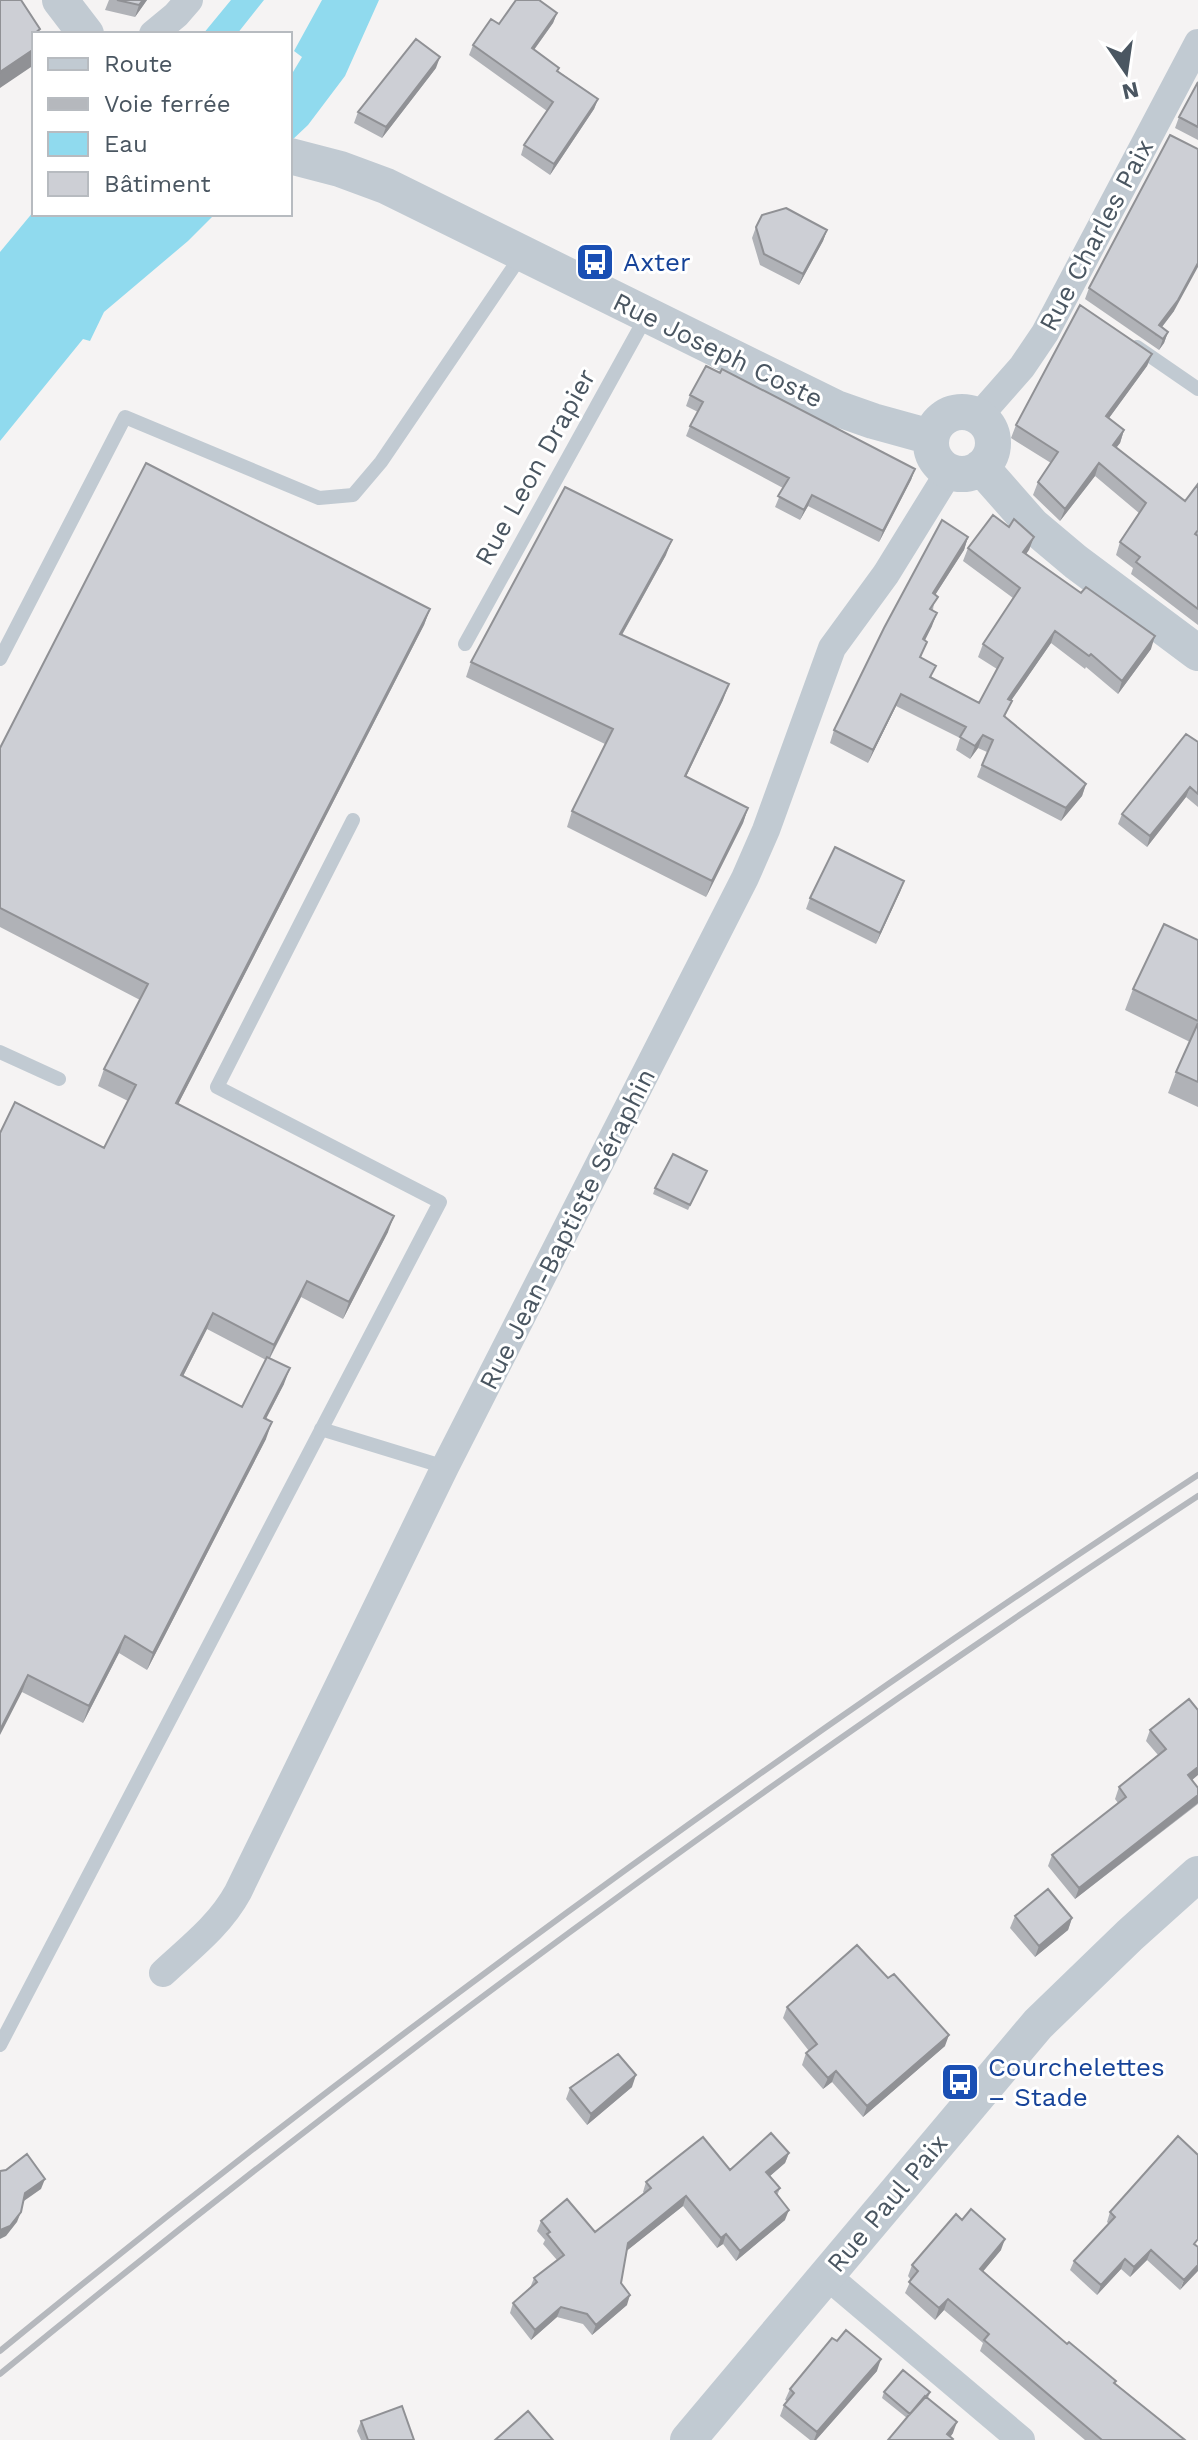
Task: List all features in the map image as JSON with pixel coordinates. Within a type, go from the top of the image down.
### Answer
[{"type":"street","points":[[60,0],[84,32]]},
{"type":"street","points":[[155,32],[189,0]]},
{"type":"street","name":"Rue Charles Paix","points":[[978,417],[1028,359],[1070,302],[1159,131],[1198,43]]},
{"type":"street","name":"Rue Joseph Coste","points":[[297,158],[340,169],[386,186],[836,408],[931,437]]},
{"type":"street","points":[[965,470],[987,461],[993,445],[989,429],[978,417],[962,412],[939,422],[931,437],[936,461],[965,470],[1076,562],[1198,653]]},
{"type":"street","name":"Rue Jean-Baptiste Séraphin","points":[[163,1973],[229,1909],[445,1467],[745,878],[766,830],[832,648],[965,470]]},
{"type":"street","name":"Rue Paul Paix","points":[[688,2440],[1038,2024],[1121,1942],[1198,1874]]},
{"type":"street","points":[[826,2275],[1021,2440]]},
{"type":"lane","points":[[0,659],[125,417],[319,498],[353,495],[381,462],[524,253]]},
{"type":"lane","name":"Rue Leon Drapier","points":[[465,644],[647,314]]},
{"type":"lane","points":[[1125,339],[1198,389]]},
{"type":"lane","points":[[0,2045],[440,1202],[217,1087],[353,820]]},
{"type":"lane","points":[[0,1052],[59,1079]]},
{"type":"lane","points":[[321,1429],[445,1467]]},
{"type":"water","points":[[231,0],[264,0],[239,32],[205,32]]},
{"type":"water","points":[[322,0],[379,0],[345,76],[308,125],[292,140],[292,74],[302,57],[294,51]]},
{"type":"water","points":[[32,213],[32,216],[213,216],[104,312],[90,341],[83,339],[0,441],[0,252]]},
{"type":"building","points":[[0,0],[21,0],[40,29],[32,32],[32,50],[0,72]]},
{"type":"building","points":[[117,0],[143,0],[139,5]]},
{"type":"building","points":[[516,0],[539,0],[557,13],[532,48],[559,68],[557,71],[598,99],[554,164],[524,145],[553,102],[473,45],[491,19],[499,24]]},
{"type":"building","points":[[416,39],[440,57],[386,127],[358,112]]},
{"type":"building","points":[[1198,82],[1198,127],[1179,117]]},
{"type":"building","points":[[1170,135],[1198,149],[1198,263],[1178,300],[1159,325],[1168,332],[1163,339],[1089,288]]},
{"type":"building","points":[[786,208],[827,230],[803,274],[764,254],[756,227],[762,215]]},
{"type":"building","points":[[1080,305],[1152,354],[1106,416],[1124,430],[1113,445],[1185,501],[1198,484],[1198,530],[1195,534],[1198,536],[1198,609],[1136,562],[1140,557],[1120,542],[1146,503],[1099,463],[1065,509],[1038,482],[1058,452],[1016,425]]},
{"type":"building","points":[[706,366],[720,373],[722,369],[915,469],[883,531],[812,495],[804,510],[778,496],[789,478],[690,426],[703,402],[690,395]]},
{"type":"building","points":[[146,463],[430,609],[176,1103],[394,1216],[349,1302],[307,1281],[274,1345],[213,1313],[181,1375],[242,1407],[267,1357],[290,1368],[264,1418],[272,1422],[153,1653],[125,1636],[89,1706],[28,1675],[0,1730],[0,1133],[15,1102],[104,1148],[136,1085],[104,1069],[148,984],[0,908],[0,748]]},
{"type":"building","points":[[565,487],[672,540],[620,634],[729,684],[685,776],[748,808],[712,881],[572,811],[613,729],[471,662]]},
{"type":"building","points":[[993,515],[1009,527],[1014,519],[1034,537],[1023,552],[1081,593],[1086,587],[1155,636],[1122,681],[1091,654],[1089,656],[1055,631],[1008,699],[1012,701],[1004,716],[1086,784],[1066,808],[982,765],[993,740],[983,735],[975,746],[960,737],[966,727],[901,694],[873,750],[834,730],[942,520],[968,537],[933,593],[938,597],[930,609],[937,613],[923,639],[927,642],[920,657],[936,666],[930,677],[979,703],[1003,658],[983,644],[1020,588],[968,548]]},
{"type":"building","points":[[1186,734],[1198,742],[1198,794],[1190,787],[1150,836],[1122,814]]},
{"type":"building","points":[[835,847],[904,881],[880,933],[810,898]]},
{"type":"building","points":[[1164,924],[1198,940],[1198,1021],[1133,989]]},
{"type":"building","points":[[1198,1023],[1198,1082],[1176,1072]]},
{"type":"building","points":[[673,1154],[707,1171],[690,1205],[655,1188]]},
{"type":"building","points":[[1189,1699],[1198,1710],[1198,1767],[1188,1775],[1198,1788],[1198,1795],[1079,1888],[1052,1855],[1126,1797],[1119,1787],[1166,1749],[1150,1730]]},
{"type":"building","points":[[1048,1889],[1072,1918],[1039,1946],[1015,1916]]},
{"type":"building","points":[[857,1945],[888,1978],[894,1974],[949,2035],[867,2106],[836,2071],[828,2078],[806,2053],[817,2044],[787,2007]]},
{"type":"building","points":[[618,2054],[636,2075],[591,2114],[570,2088]]},
{"type":"building","points":[[771,2133],[789,2153],[766,2172],[780,2188],[775,2192],[789,2210],[740,2251],[726,2234],[721,2238],[686,2196],[628,2243],[621,2283],[630,2295],[596,2325],[587,2314],[561,2307],[535,2330],[513,2303],[537,2282],[534,2278],[564,2255],[541,2221],[567,2199],[595,2232],[651,2188],[646,2182],[703,2137],[730,2170]]},
{"type":"building","points":[[1178,2136],[1198,2155],[1198,2239],[1194,2244],[1198,2247],[1198,2265],[1184,2280],[1151,2250],[1134,2267],[1125,2259],[1101,2285],[1074,2261],[1115,2217],[1110,2212]]},
{"type":"building","points":[[27,2154],[45,2179],[25,2193],[21,2212],[10,2226],[0,2230],[0,2171]]},
{"type":"building","points":[[971,2209],[1005,2239],[980,2269],[1185,2440],[1102,2440],[984,2340],[989,2334],[948,2299],[939,2308],[909,2282],[918,2271],[912,2265],[956,2214],[962,2220]]},
{"type":"building","points":[[846,2330],[881,2359],[817,2432],[784,2405],[794,2393],[790,2389],[832,2338],[837,2341]]},
{"type":"building","points":[[903,2370],[930,2392],[910,2414],[884,2392]]},
{"type":"building","points":[[925,2396],[957,2422],[947,2434],[953,2439],[888,2440]]},
{"type":"building","points":[[402,2406],[414,2440],[368,2440],[361,2421]]},
{"type":"building","points":[[528,2411],[553,2440],[495,2440]]},
{"type":"railway","points":[[0,2351],[291,2120],[588,1897],[890,1682],[1198,1475]]},
{"type":"railway","points":[[0,2374],[291,2143],[587,1919],[890,1704],[1198,1496]]},
{"type":"place","name":"Axter","points":[[595,262]]},
{"type":"place","name":"Courchelettes – Stade","points":[[960,2082]]}]
